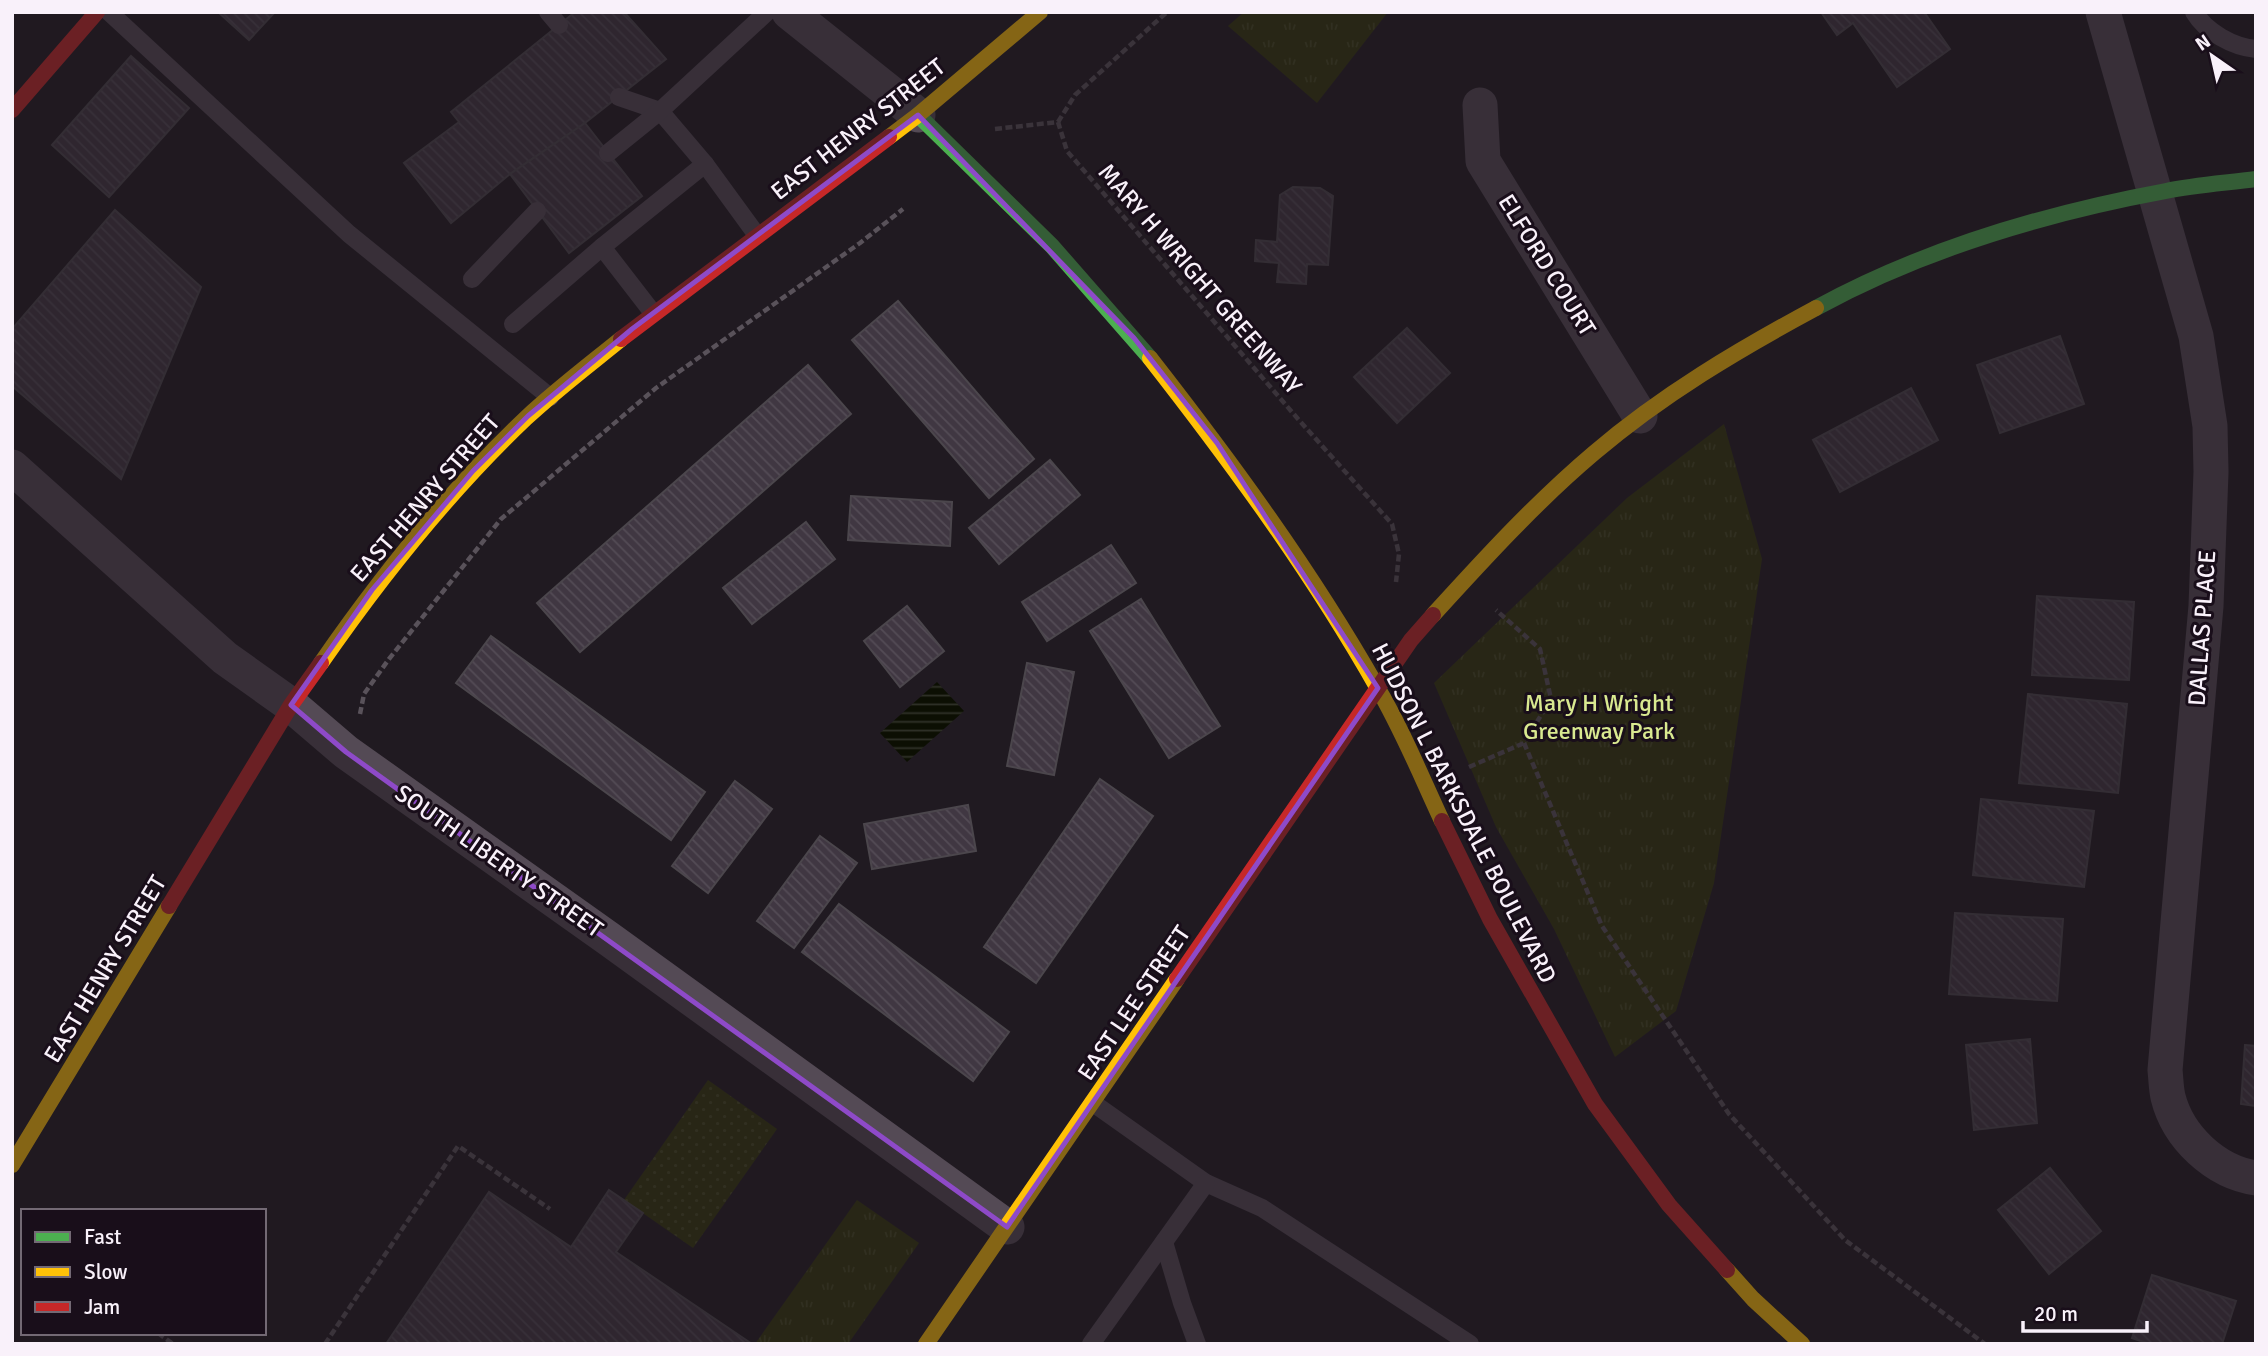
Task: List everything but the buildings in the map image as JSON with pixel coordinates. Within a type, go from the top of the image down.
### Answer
[{"type":"street","points":[[12,110],[97,12]]},
{"type":"street","points":[[789,12],[918,115]]},
{"type":"street","name":"DALLAS PLACE","points":[[2103,12],[2196,336],[2210,426],[2206,606],[2165,1070],[2168,1097],[2179,1124],[2195,1147],[2217,1164],[2243,1177],[2256,1178]]},
{"type":"street","name":"EAST HENRY STREET","points":[[12,1165],[291,705],[372,590],[421,529],[482,462],[550,397],[653,313],[918,115],[1035,14]]},
{"type":"street","name":"ELFORD COURT","points":[[1480,106],[1483,161],[1640,416]]},
{"type":"street","name":"HUDSON L BARKSDALE BOULEVARD","points":[[918,115],[1052,246],[1134,338],[1217,443],[1280,532],[1378,688],[1490,919],[1595,1104],[1669,1205],[1752,1299],[1802,1344]]},
{"type":"street","name":"EAST LEE STREET","points":[[926,1344],[1411,640],[1503,539],[1594,452],[1640,416],[1771,331],[1873,280],[1958,246],[2055,215],[2155,193],[2219,182],[2256,179]]},
{"type":"street","name":"SOUTH LIBERTY STREET","points":[[12,467],[225,658],[291,705],[346,752],[1007,1227]]},
{"type":"lane","points":[[109,12],[349,234],[550,397]]},
{"type":"lane","points":[[608,153],[660,111],[767,12]]},
{"type":"lane","points":[[2194,12],[2214,33],[2244,48],[2256,49]]},
{"type":"lane","points":[[619,97],[660,111],[705,164],[757,234]]},
{"type":"lane","points":[[513,324],[602,247],[705,164]]},
{"type":"lane","points":[[472,279],[537,211]]},
{"type":"lane","points":[[602,247],[653,313]]},
{"type":"lane","points":[[1093,1103],[1206,1184],[1262,1208],[1470,1344]]},
{"type":"lane","points":[[1091,1344],[1206,1184]]},
{"type":"lane","points":[[1164,1242],[1181,1303],[1197,1344]]},
{"type":"path","points":[[995,129],[1058,122],[1075,94],[1167,12]]},
{"type":"path","name":"MARY H WRIGHT GREENWAY","points":[[1058,122],[1067,151],[1392,524],[1399,555],[1396,582]]},
{"type":"path","points":[[359,719],[364,694],[370,685],[501,519],[656,388],[904,209]]},
{"type":"path","points":[[1469,767],[1524,743],[1551,699],[1540,649],[1496,610]]},
{"type":"path","points":[[1524,743],[1602,926],[1729,1115],[1845,1240],[1985,1344]]},
{"type":"path","points":[[325,1344],[458,1146],[550,1209]]},
{"type":"highlighted area","points":[[918,115],[1134,338],[1217,443],[1378,688],[1007,1227],[346,752],[291,705],[372,590],[473,471],[528,416],[632,329]]},
{"type":"green space","points":[[1244,12],[1388,12],[1317,103],[1228,26]]},
{"type":"green space","name":"Mary H Wright Greenway Park","points":[[1724,424],[1762,559],[1714,883],[1676,1011],[1615,1057],[1554,929],[1496,827],[1434,683],[1627,498]]},
{"type":"green space","points":[[708,1080],[777,1129],[693,1248],[624,1200]]},
{"type":"green space","points":[[857,1200],[919,1243],[848,1344],[755,1344]]},
{"type":"shaded area","points":[[937,682],[964,711],[907,762],[880,733]]},
{"type":"traffic: fast","points":[[918,115],[1052,246],[1150,358]]},
{"type":"traffic: fast","points":[[1816,308],[1899,268],[2031,222],[2166,191],[2256,179]]},
{"type":"traffic: slow","points":[[889,137],[1040,12]]},
{"type":"traffic: slow","points":[[1433,615],[1531,511],[1620,432],[1701,374],[1816,308]]},
{"type":"traffic: slow","points":[[321,663],[392,566],[470,475],[537,408],[621,339]]},
{"type":"traffic: slow","points":[[1150,358],[1211,437],[1325,601],[1386,703],[1442,821]]},
{"type":"traffic: slow","points":[[12,1165],[169,906]]},
{"type":"traffic: slow","points":[[926,1344],[1177,979]]},
{"type":"traffic: slow","points":[[1727,1270],[1753,1299],[1802,1344]]},
{"type":"traffic: jam","points":[[12,110],[97,12]]},
{"type":"traffic: jam","points":[[621,339],[889,137]]},
{"type":"traffic: jam","points":[[1177,979],[1411,640],[1433,615]]},
{"type":"traffic: jam","points":[[169,906],[291,705],[321,663]]},
{"type":"traffic: jam","points":[[1442,821],[1490,919],[1595,1104],[1669,1205],[1727,1270]]}]
